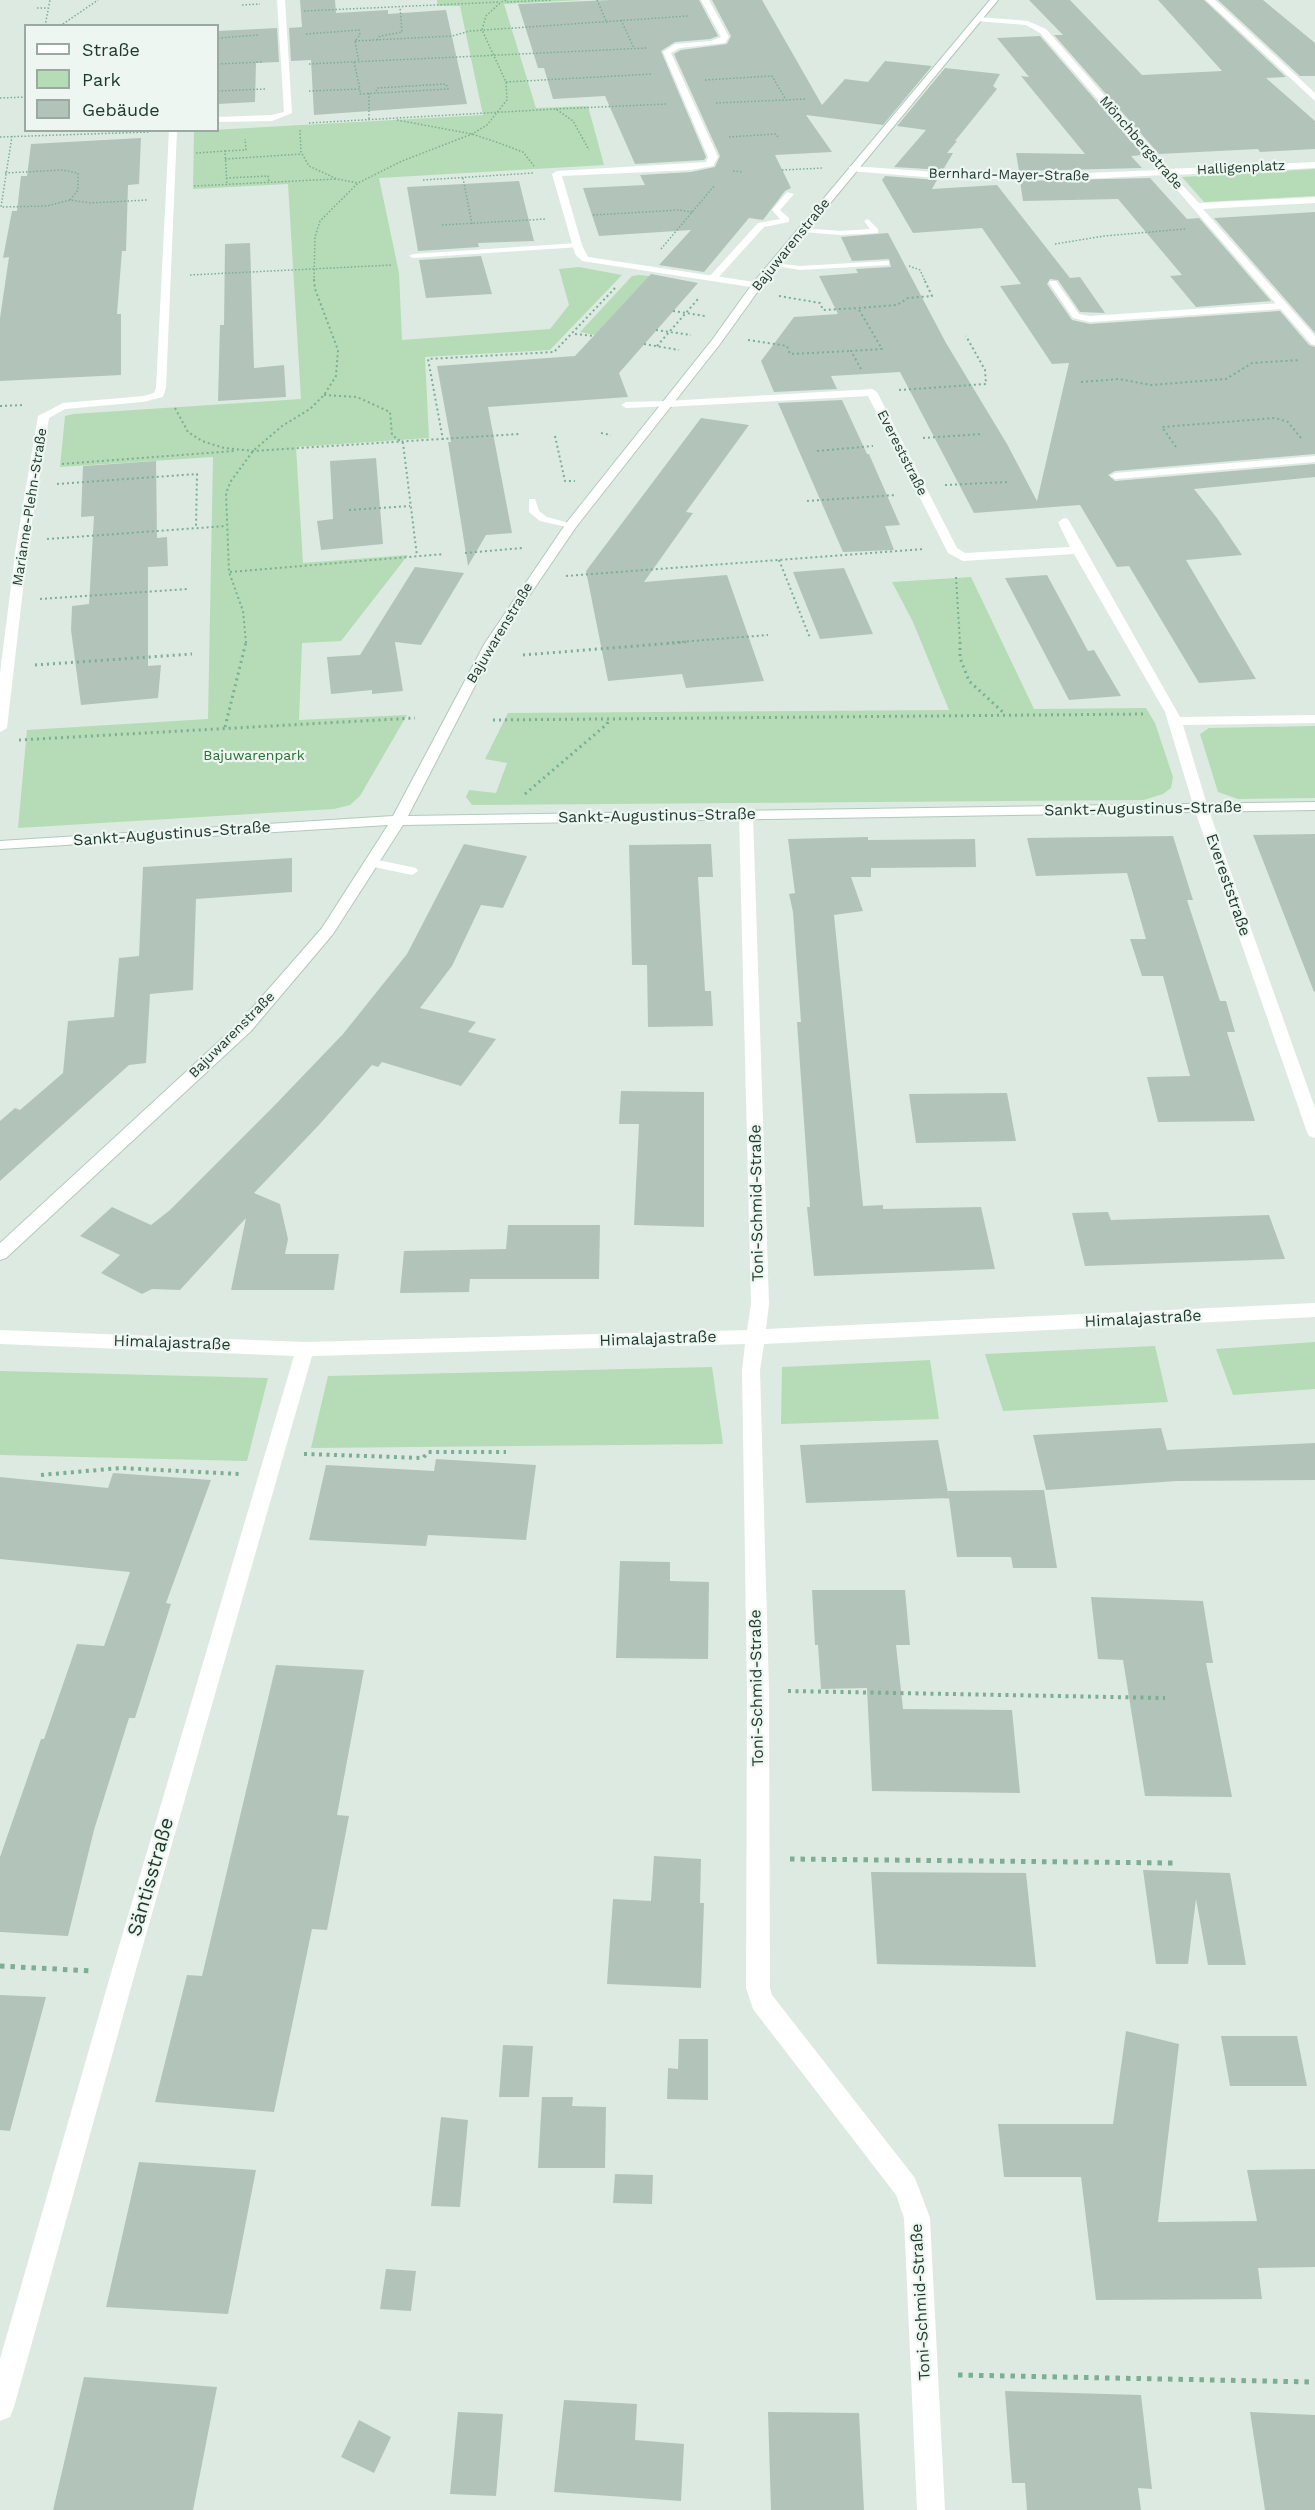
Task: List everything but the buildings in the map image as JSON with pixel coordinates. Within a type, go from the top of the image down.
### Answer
[{"type":"street","points":[[219,120],[272,118],[288,113],[281,0]]},
{"type":"street","points":[[705,0],[724,37],[722,41],[670,49],[667,52],[713,157],[710,164],[557,174],[577,245],[580,254],[585,259],[757,285]]},
{"type":"street","name":"Bajuwarenstraße","points":[[0,1253],[245,1026],[328,931],[398,821],[491,643],[571,525],[717,342],[757,285],[994,0]]},
{"type":"street","points":[[1210,0],[1315,99]]},
{"type":"street","name":"Mönchbergstraße","points":[[979,19],[1028,23],[1043,31],[1315,342]]},
{"type":"street","name":"Marianne-Plehn-Straße","points":[[0,727],[23,541],[44,416],[63,406],[143,399],[159,395],[172,132]]},
{"type":"street","name":"Halligenplatz","points":[[1166,172],[1315,165]]},
{"type":"street","name":"Bernhard-Mayer-Straße","points":[[852,169],[991,177],[1166,172]]},
{"type":"street","points":[[1197,206],[1315,200]]},
{"type":"street","name":"Evereststraße","points":[[667,404],[872,392],[952,550],[963,557]]},
{"type":"street","name":"Evereststraße","points":[[1064,522],[1174,716],[1201,808],[1315,1132]]},
{"type":"street","points":[[963,557],[1078,550]]},
{"type":"street","points":[[1174,716],[1315,718]]},
{"type":"street","name":"Sankt-Augustinus-Straße","points":[[0,845],[398,821],[1315,806]]},
{"type":"street","name":"Toni-Schmid-Straße","points":[[746,815],[760,1304],[751,1370],[758,1702],[758,1988],[762,2001],[906,2187],[917,2218],[931,2510]]},
{"type":"street","name":"Himalajastraße","points":[[0,1337],[305,1349],[755,1337],[1315,1310]]},
{"type":"street","name":"Säntisstraße","points":[[0,2407],[123,1972],[305,1349]]},
{"type":"lane","points":[[713,278],[761,225],[786,220],[776,210],[790,194]]},
{"type":"lane","points":[[804,230],[840,233],[876,231],[868,221]]},
{"type":"lane","points":[[413,256],[577,245]]},
{"type":"lane","points":[[774,265],[800,268],[886,263]]},
{"type":"lane","points":[[1053,283],[1076,316],[1090,319],[1282,306]]},
{"type":"lane","points":[[626,405],[667,404]]},
{"type":"lane","points":[[1115,476],[1315,459]]},
{"type":"lane","points":[[532,501],[534,512],[544,519],[571,525]]},
{"type":"lane","points":[[373,863],[412,871]]},
{"type":"path","points":[[45,24],[50,0]]},
{"type":"path","points":[[63,24],[98,0]]},
{"type":"path","points":[[360,0],[362,8]]},
{"type":"path","points":[[440,0],[442,5]]},
{"type":"path","points":[[225,727],[247,634],[243,611],[229,572],[226,493],[231,481],[253,452],[282,426],[310,409],[324,395],[336,376],[338,350],[315,289],[313,267],[315,237],[320,221],[358,183],[402,161],[472,134],[487,125],[507,99],[506,82],[482,30],[486,16],[501,2],[508,0]]},
{"type":"path","points":[[282,12],[552,0]]},
{"type":"path","points":[[597,0],[607,23]]},
{"type":"path","points":[[242,5],[262,4]]},
{"type":"path","points":[[377,40],[380,36],[402,32],[400,7]]},
{"type":"path","points":[[38,8],[48,8]]},
{"type":"path","points":[[355,41],[452,36],[482,30],[713,15]]},
{"type":"path","points":[[621,20],[634,48]]},
{"type":"path","points":[[308,34],[359,30],[360,35],[355,41],[358,62]]},
{"type":"path","points":[[219,38],[283,34]]},
{"type":"path","points":[[219,64],[358,62],[634,48],[670,49]]},
{"type":"path","points":[[354,62],[360,94],[448,89],[446,84],[376,88],[376,93]]},
{"type":"path","points":[[506,82],[676,73]]},
{"type":"path","points":[[704,80],[772,76],[786,100]]},
{"type":"path","points":[[219,91],[286,87]]},
{"type":"path","points":[[307,91],[360,89]]},
{"type":"path","points":[[369,93],[369,120]]},
{"type":"path","points":[[0,98],[24,97]]},
{"type":"path","points":[[715,103],[806,99]]},
{"type":"path","points":[[358,183],[338,179],[309,166],[302,154],[300,123],[689,103]]},
{"type":"path","points":[[556,110],[573,121],[589,150],[584,153]]},
{"type":"path","points":[[390,118],[472,134],[523,152],[535,167]]},
{"type":"path","points":[[0,137],[140,132]]},
{"type":"path","points":[[704,138],[776,134],[778,137]]},
{"type":"path","points":[[12,136],[1,207],[47,206],[70,200],[90,203],[169,196],[183,192],[184,187],[338,179]]},
{"type":"path","points":[[170,154],[225,151],[226,184]]},
{"type":"path","points":[[225,159],[302,154]]},
{"type":"path","points":[[530,161],[540,160]]},
{"type":"path","points":[[782,170],[827,169]]},
{"type":"path","points":[[5,173],[63,170],[78,173],[78,190],[70,200]]},
{"type":"path","points":[[423,180],[540,172]]},
{"type":"path","points":[[226,178],[268,176],[269,182]]},
{"type":"path","points":[[463,178],[472,224]]},
{"type":"path","points":[[442,440],[428,359],[554,352],[694,212],[720,179]]},
{"type":"path","points":[[442,225],[679,210],[694,212]]},
{"type":"path","points":[[1055,244],[1104,236],[1213,227]]},
{"type":"path","points":[[165,276],[313,267],[383,266]]},
{"type":"path","points":[[778,296],[820,303],[823,310],[897,305],[908,298],[932,296],[920,270],[908,266]]},
{"type":"path","points":[[657,346],[700,295]]},
{"type":"path","points":[[744,339],[787,346],[790,354],[882,349],[858,308]]},
{"type":"path","points":[[673,311],[710,316]]},
{"type":"path","points":[[656,330],[695,335]]},
{"type":"path","points":[[574,334],[594,336]]},
{"type":"path","points":[[896,391],[986,384],[985,370],[966,336]]},
{"type":"path","points":[[644,344],[683,351]]},
{"type":"path","points":[[851,351],[863,372]]},
{"type":"path","points":[[1082,382],[1119,379],[1151,385],[1226,379],[1252,363],[1305,359]]},
{"type":"path","points":[[324,395],[357,397],[390,412],[392,435],[403,442]]},
{"type":"path","points":[[178,414],[188,432],[202,441],[224,448],[253,452]]},
{"type":"path","points":[[1181,454],[1162,428],[1275,418],[1288,422],[1301,438]]},
{"type":"path","points":[[601,433],[612,435]]},
{"type":"path","points":[[34,466],[519,434]]},
{"type":"path","points":[[817,451],[982,434]]},
{"type":"path","points":[[555,436],[565,481],[575,481]]},
{"type":"path","points":[[403,442],[417,556]]},
{"type":"path","points":[[102,453],[102,460]]},
{"type":"path","points":[[31,486],[197,474],[196,528]]},
{"type":"path","points":[[807,501],[1008,482]]},
{"type":"path","points":[[349,510],[410,506]]},
{"type":"path","points":[[23,541],[226,526]]},
{"type":"path","points":[[566,576],[934,548]]},
{"type":"path","points":[[465,553],[522,549]]},
{"type":"path","points":[[229,572],[444,554]]},
{"type":"path","points":[[963,557],[955,576],[959,605],[960,658],[969,681],[1006,715]]},
{"type":"path","points":[[779,560],[810,638]]},
{"type":"path","points":[[15,601],[188,589]]},
{"type":"path","points":[[523,655],[768,635]]},
{"type":"path","points":[[7,667],[192,654]]},
{"type":"path","points":[[493,720],[1006,715],[1174,716]]},
{"type":"path","points":[[17,740],[415,718]]},
{"type":"path","points":[[510,818],[515,801],[607,724],[609,719]]},
{"type":"path","points":[[41,1475],[121,1468],[423,1458],[428,1452],[506,1452]]},
{"type":"path","points":[[780,1691],[1165,1698]]},
{"type":"path","points":[[785,1859],[1173,1863]]},
{"type":"path","points":[[0,1966],[123,1972]]},
{"type":"path","points":[[924,2374],[1315,2382]]},
{"type":"green space","name":"Bajuwarenpark","points":[[437,0],[581,0],[504,4],[536,108],[588,106],[604,165],[379,178],[399,273],[402,340],[550,329],[569,305],[559,269],[579,267],[622,275],[550,350],[425,357],[429,438],[296,447],[303,563],[408,555],[341,641],[302,643],[299,720],[407,715],[360,796],[350,805],[334,809],[18,828],[27,730],[208,719],[213,457],[60,467],[65,416],[301,399],[288,184],[193,189],[194,132],[483,115],[460,6],[438,6]]},
{"type":"green space","points":[[1315,169],[1315,196],[1204,202],[1182,177]]},
{"type":"green space","points":[[632,276],[650,276],[595,335],[580,332]]},
{"type":"green space","points":[[971,577],[1034,709],[1146,708],[1155,723],[1173,777],[1171,788],[1163,794],[1144,800],[472,805],[466,797],[469,790],[496,793],[507,763],[485,759],[508,713],[949,710],[913,622],[892,582]]},
{"type":"green space","points":[[1315,726],[1315,798],[1238,799],[1218,792],[1200,734],[1209,728]]},
{"type":"green space","points":[[1315,1342],[1315,1389],[1233,1395],[1216,1349]]},
{"type":"green space","points":[[1155,1346],[1168,1402],[1003,1411],[985,1354]]},
{"type":"green space","points":[[930,1360],[939,1419],[781,1424],[782,1367]]},
{"type":"green space","points":[[712,1367],[723,1444],[311,1448],[328,1376]]},
{"type":"green space","points":[[0,1371],[268,1378],[247,1461],[0,1455]]}]
